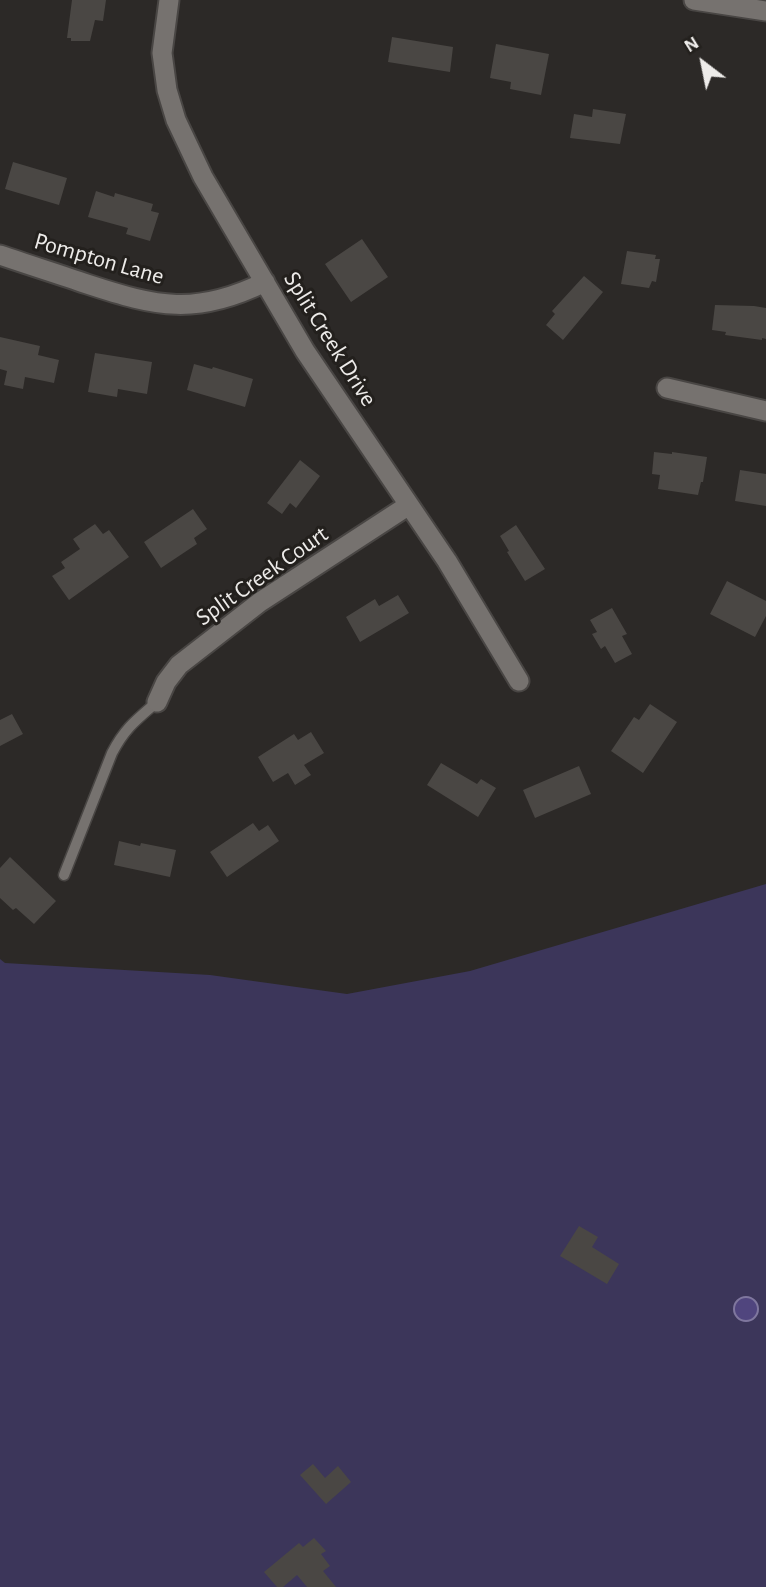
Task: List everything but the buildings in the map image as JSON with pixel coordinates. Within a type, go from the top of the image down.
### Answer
[{"type":"street","name":"Split Creek Drive","points":[[169,0],[162,53],[167,90],[176,120],[215,199],[305,351],[447,561],[519,681]]},
{"type":"street","points":[[699,0],[766,11]]},
{"type":"street","name":"Pompton Lane","points":[[0,255],[132,299],[160,304],[188,305],[217,301],[244,293],[265,282]]},
{"type":"street","points":[[667,388],[766,411]]},
{"type":"street","name":"Split Creek Court","points":[[157,702],[166,682],[179,666],[260,602],[409,505]]},
{"type":"lane","points":[[64,875],[121,735],[157,702]]},
{"type":"shaded area","points":[[766,884],[766,1587],[0,1587],[0,959],[5,963],[210,975],[347,994],[470,971]]},
{"type":"shaded area","points":[[746,1297],[754,1301],[758,1309],[754,1317],[746,1321],[738,1317],[734,1309],[738,1301]]}]
